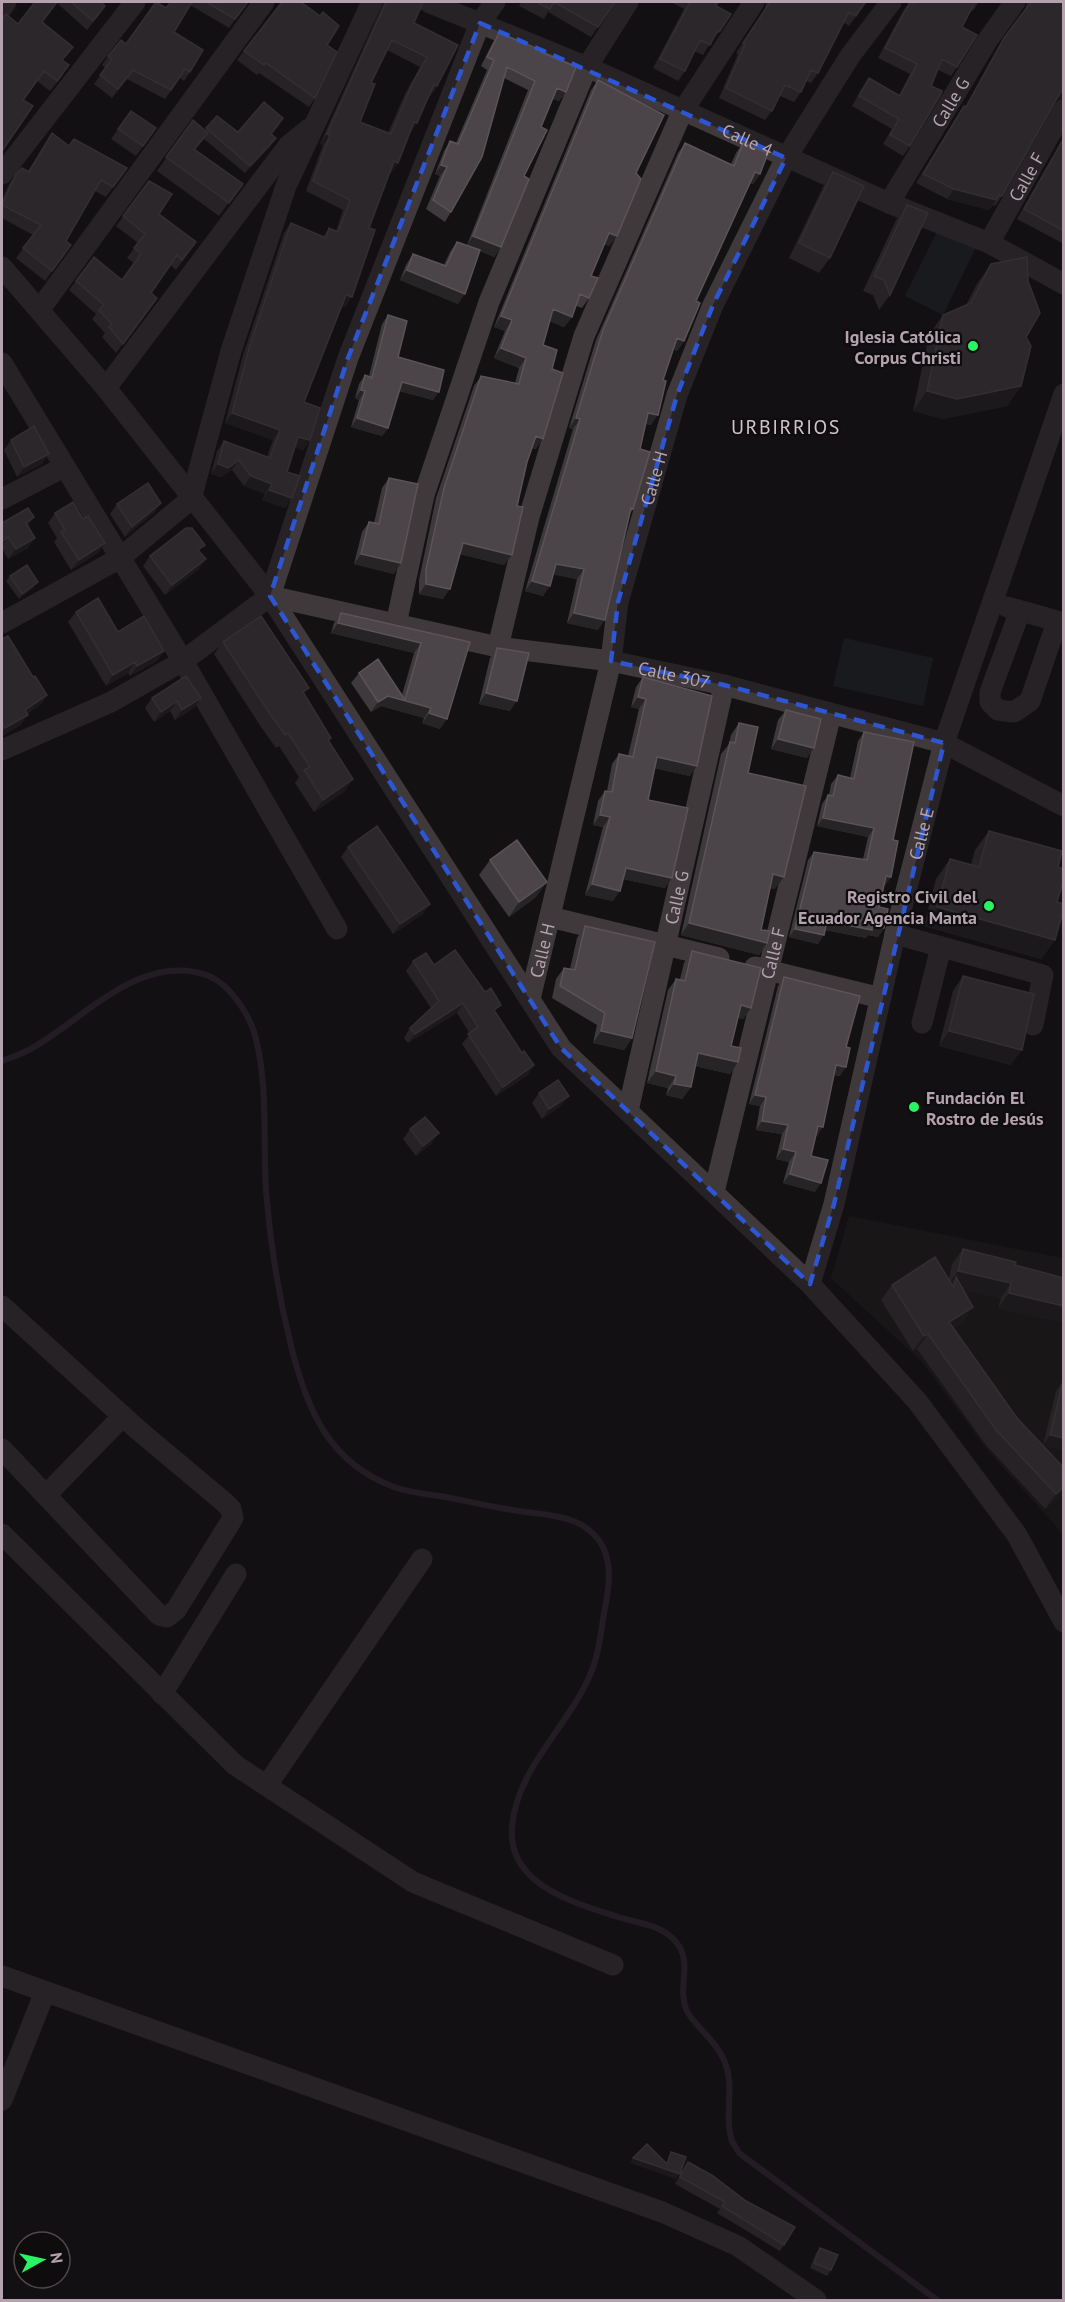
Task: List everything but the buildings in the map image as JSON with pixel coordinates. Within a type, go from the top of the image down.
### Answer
[{"type":"street","points":[[2,8],[6,2]]},
{"type":"street","points":[[2,174],[135,2]]},
{"type":"street","points":[[40,309],[264,2]]},
{"type":"street","points":[[2,623],[120,558],[191,499],[231,351],[286,186],[372,2]]},
{"type":"street","name":"Calle 4","points":[[428,2],[587,67],[786,158],[989,243],[1064,284]]},
{"type":"street","points":[[2,750],[111,702],[183,661],[270,596],[348,358],[480,23],[495,2]]},
{"type":"street","points":[[396,624],[424,495],[485,314],[587,67],[628,2]]},
{"type":"street","points":[[498,647],[530,517],[584,336],[682,112],[754,2]]},
{"type":"street","name":"Calle H","points":[[530,999],[611,661],[618,602],[677,394],[713,305],[786,158],[850,56],[891,2]]},
{"type":"street","name":"Calle G","points":[[889,203],[987,41],[1014,2]]},
{"type":"street","name":"Calle F","points":[[989,243],[1064,109]]},
{"type":"street","points":[[106,388],[288,146],[313,126]]},
{"type":"street","points":[[2,267],[106,388],[191,499],[270,596],[561,1048],[810,1284],[917,1401],[1017,1535],[1064,1622]]},
{"type":"street","points":[[4,371],[183,661],[337,929]]},
{"type":"street","name":"Calle E","points":[[810,1284],[834,1204],[895,934],[944,743],[1064,394]]},
{"type":"street","points":[[2,499],[64,467]]},
{"type":"street","name":"Calle 307","points":[[270,596],[498,647],[611,661],[724,685],[944,743],[1064,807]]},
{"type":"street","points":[[993,601],[1060,623],[1030,701],[1014,712],[998,710],[990,702],[990,692],[1020,611]]},
{"type":"street","name":"Calle G","points":[[628,1111],[724,685]]},
{"type":"street","name":"Calle F","points":[[714,1192],[831,714]]},
{"type":"street","points":[[550,917],[881,998]]},
{"type":"street","points":[[895,934],[1043,975],[1033,1025]]},
{"type":"street","points":[[922,1023],[941,947]]},
{"type":"street","points":[[2,1306],[123,1416],[231,1509],[233,1518],[176,1610],[167,1617],[159,1615],[2,1449]]},
{"type":"street","points":[[46,1496],[123,1416]]},
{"type":"street","points":[[2,1534],[235,1766],[413,1882],[613,1965]]},
{"type":"street","points":[[267,1785],[422,1559]]},
{"type":"street","points":[[162,1694],[236,1574]]},
{"type":"street","points":[[2,1976],[662,2212],[738,2246],[816,2301]]},
{"type":"street","points":[[2,2100],[45,1992]]},
{"type":"highlighted area","points":[[480,23],[786,158],[713,305],[677,395],[618,602],[611,661],[724,685],[944,743],[834,1204],[810,1284],[561,1048],[270,596],[348,358]]},
{"type":"shaded area","points":[[939,228],[976,247],[943,315],[905,296]]},
{"type":"shaded area","points":[[844,638],[933,658],[923,706],[833,686]]},
{"type":"shaded area","points":[[849,1216],[1063,1258],[1063,1534],[988,1451],[922,1362],[831,1278]]},
{"type":"waterway","points":[[2,1061],[34,1047],[116,991],[161,972],[184,971],[209,976],[225,987],[239,1003],[250,1021],[260,1057],[264,1095],[268,1211],[283,1311],[298,1373],[314,1414],[325,1433],[353,1464],[372,1477],[394,1487],[564,1518],[590,1531],[606,1554],[609,1569],[608,1585],[595,1663],[583,1690],[534,1765],[516,1805],[512,1827],[513,1847],[520,1864],[532,1877],[564,1898],[657,1928],[675,1941],[683,1957],[683,1991],[686,2009],[719,2051],[727,2068],[729,2128],[739,2153],[937,2300]]},
{"type":"place","name":"Iglesia Católica Corpus Christi","points":[[973,346]]},
{"type":"place","name":"Registro Civil del Ecuador Agencia Manta","points":[[989,906]]},
{"type":"place","name":"Fundación El Rostro de Jesús","points":[[914,1107]]},
{"type":"district","name":"URBIRRIOS","points":[[786,427]]}]
